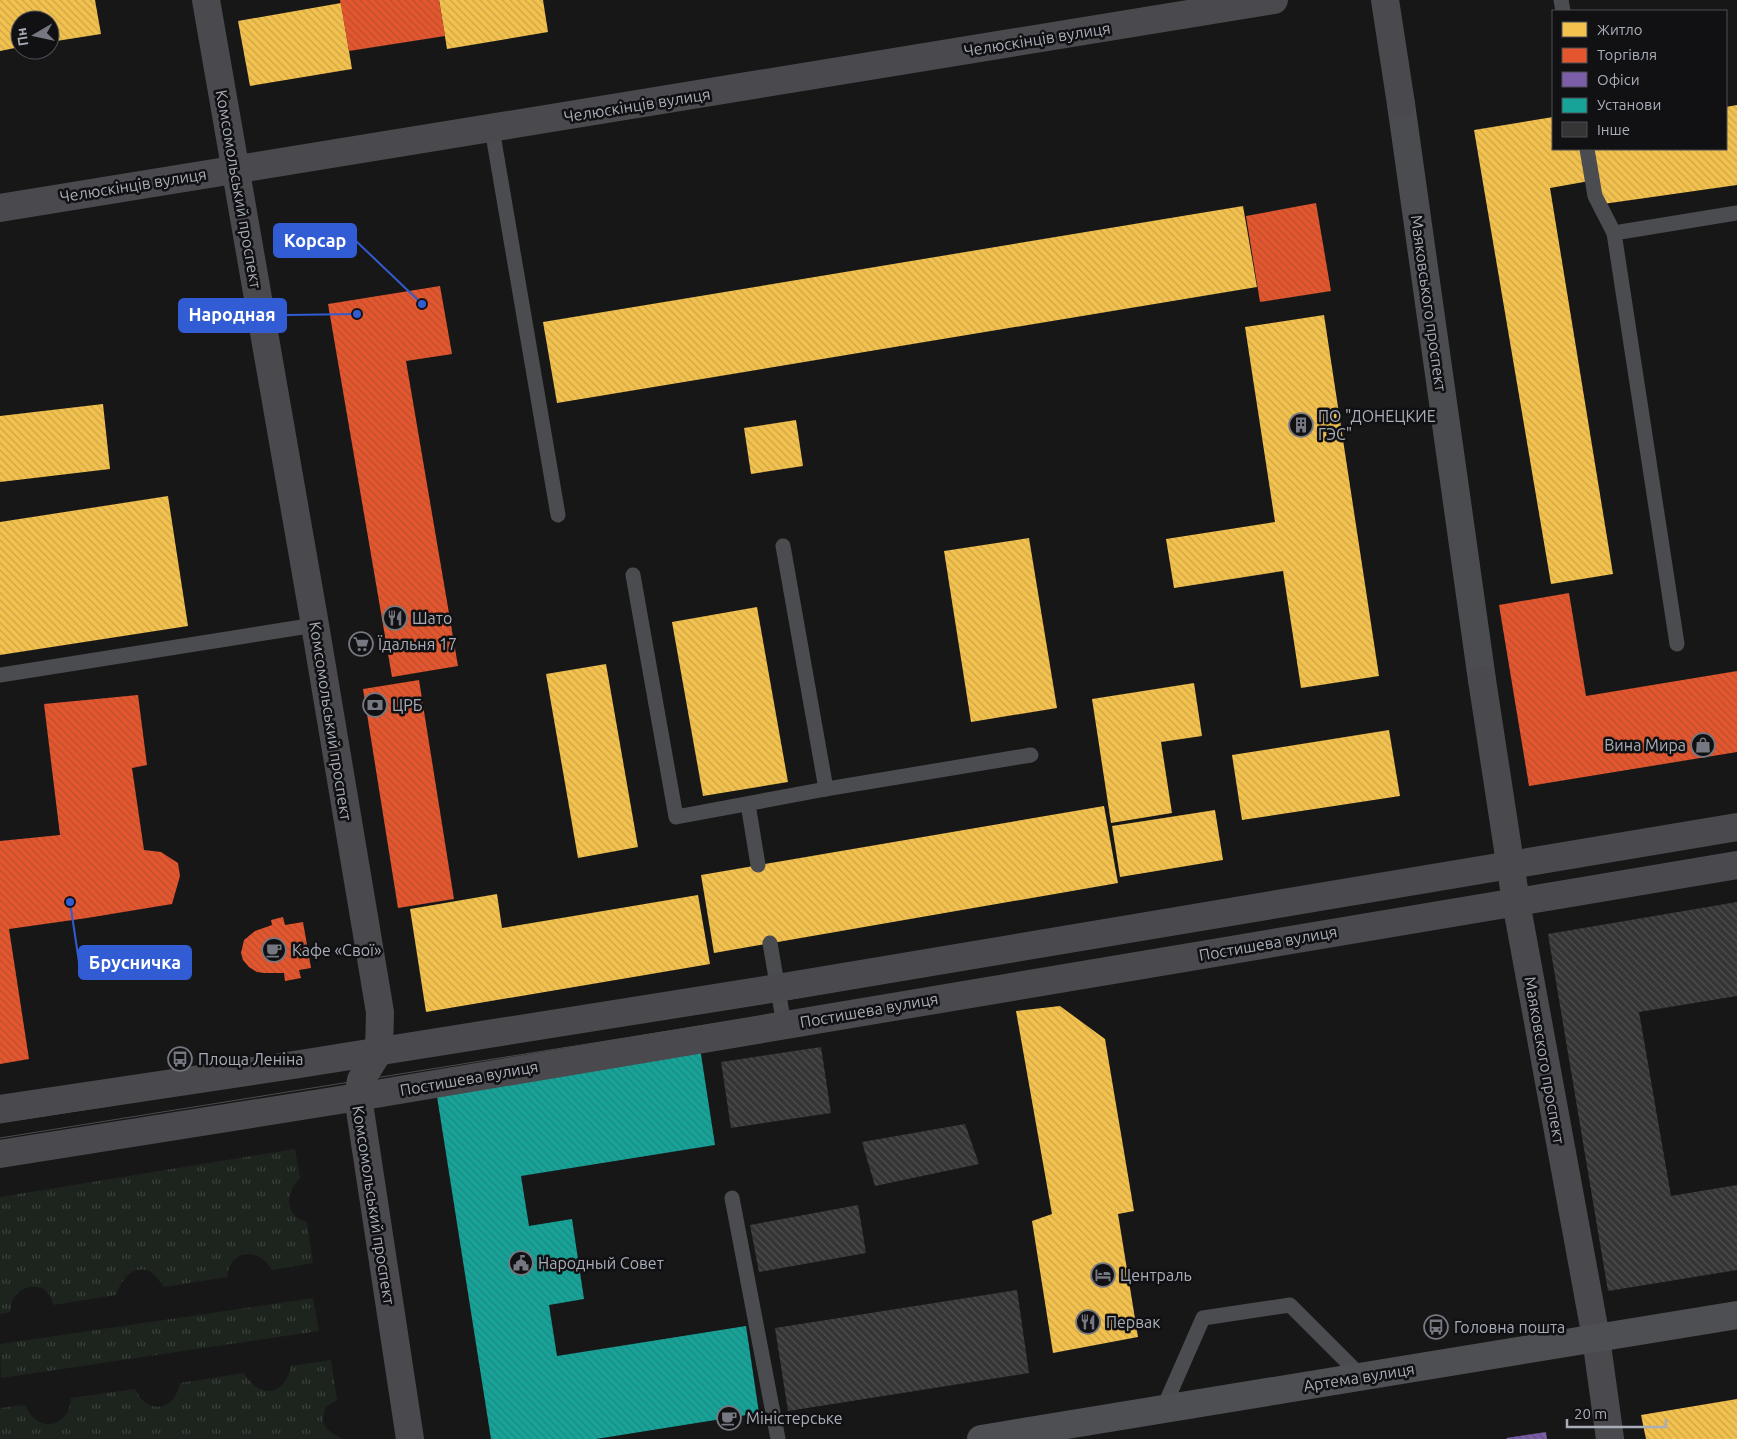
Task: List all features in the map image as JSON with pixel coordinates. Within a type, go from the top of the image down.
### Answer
[{"type":"main road","name":"Артема вулиця","points":[[981,1439],[1737,1315]]},
{"type":"street","name":"Комсомольський проспект","points":[[206,0],[315,625],[380,1012],[379,1051],[361,1080],[358,1097],[410,1439]]},
{"type":"street","name":"Челюскінців вулиця","points":[[0,208],[1274,0]]},
{"type":"street","name":"Маяковського проспект","points":[[1385,0],[1482,680]]},
{"type":"street","name":"Маяковского проспект","points":[[1482,680],[1513,885],[1596,1338],[1610,1439]]},
{"type":"street","name":"Постишева вулиця","points":[[0,1154],[358,1097],[784,1025],[1513,885],[1737,827]]},
{"type":"street","name":"Постишева вулиця","points":[[0,1109],[777,988],[1513,885],[1737,865]]},
{"type":"lane","points":[[492,128],[558,515]]},
{"type":"lane","points":[[1587,150],[1595,196],[1614,233],[1677,644]]},
{"type":"lane","points":[[1614,233],[1737,213]]},
{"type":"lane","points":[[783,546],[826,789]]},
{"type":"lane","points":[[633,575],[676,817],[826,789],[1031,755]]},
{"type":"lane","points":[[0,675],[315,625]]},
{"type":"lane","points":[[748,804],[758,866]]},
{"type":"lane","points":[[770,943],[784,1025]]},
{"type":"lane","points":[[732,1198],[778,1439]]},
{"type":"lane","points":[[1163,1409],[1203,1318],[1290,1305],[1362,1376]]},
{"type":"green space","points":[[295,1149],[300,1178],[292,1190],[289,1203],[294,1215],[307,1222],[313,1263],[272,1270],[260,1257],[246,1254],[233,1260],[227,1277],[164,1287],[151,1272],[137,1270],[125,1278],[116,1295],[54,1305],[46,1291],[38,1287],[29,1287],[14,1297],[11,1312],[0,1314],[0,1197]]},
{"type":"green space","points":[[313,1298],[319,1331],[1,1378],[0,1344]]},
{"type":"green space","points":[[331,1360],[337,1400],[326,1407],[323,1420],[326,1428],[342,1439],[0,1439],[0,1408],[25,1405],[30,1414],[37,1420],[44,1424],[52,1424],[65,1416],[71,1398],[135,1389],[140,1398],[146,1403],[160,1407],[173,1400],[180,1383],[244,1373],[257,1387],[271,1391],[283,1384],[291,1366]]},
{"type":"building: Житло","points":[[0,0],[95,0],[101,34],[60,40],[60,10],[10,10],[10,49],[0,51]]},
{"type":"building: Житло","points":[[439,0],[543,0],[548,32],[447,49]]},
{"type":"building: Житло","points":[[341,3],[352,69],[250,86],[238,21]]},
{"type":"building: Житло","points":[[1737,105],[1737,185],[1603,204],[1594,150],[1727,150],[1727,107]]},
{"type":"building: Житло","points":[[1552,117],[1552,150],[1590,150],[1595,180],[1550,188],[1613,574],[1551,584],[1474,130]]},
{"type":"building: Житло","points":[[1243,206],[1257,287],[557,403],[543,322]]},
{"type":"building: Житло","name":"ПО \"ДОНЕЦКИЕ ГЭС\"","points":[[1324,315],[1379,676],[1301,688],[1283,571],[1174,588],[1166,539],[1275,522],[1245,327]]},
{"type":"building: Житло","points":[[103,404],[110,469],[0,482],[0,416]]},
{"type":"building: Житло","points":[[796,420],[803,466],[751,474],[744,428]]},
{"type":"building: Житло","points":[[168,496],[188,626],[0,655],[0,522]]},
{"type":"building: Житло","points":[[1029,538],[1057,708],[971,722],[944,551]]},
{"type":"building: Житло","points":[[757,607],[788,782],[703,796],[672,622]]},
{"type":"building: Житло","points":[[606,664],[638,847],[578,858],[546,674]]},
{"type":"building: Житло","points":[[1194,683],[1202,736],[1161,742],[1172,813],[1111,823],[1092,699]]},
{"type":"building: Житло","points":[[1389,730],[1400,796],[1242,820],[1232,755]]},
{"type":"building: Житло","points":[[1104,806],[1118,883],[714,953],[701,875]]},
{"type":"building: Житло","points":[[1215,810],[1223,860],[1120,877],[1112,826]]},
{"type":"building: Житло","points":[[497,894],[502,928],[698,895],[710,964],[426,1012],[410,909]]},
{"type":"building: Житло","points":[[1060,1006],[1105,1039],[1134,1211],[1118,1214],[1138,1337],[1053,1353],[1032,1221],[1052,1214],[1016,1011]]},
{"type":"building: Житло","points":[[1737,1399],[1737,1439],[1646,1439],[1641,1415]]},
{"type":"building: Торгівля","points":[[340,0],[439,0],[445,36],[349,51]]},
{"type":"building: Торгівля","points":[[1316,203],[1331,291],[1260,302],[1246,216]]},
{"type":"building: Торгівля","points":[[440,286],[452,354],[406,361],[458,666],[392,677],[328,304]]},
{"type":"building: Торгівля","points":[[1569,593],[1586,696],[1737,671],[1737,752],[1529,786],[1499,605]]},
{"type":"building: Торгівля","points":[[419,680],[454,899],[398,908],[363,689]]},
{"type":"building: Торгівля","points":[[138,695],[147,765],[132,768],[144,850],[161,852],[178,863],[180,876],[172,904],[9,929],[29,1059],[0,1064],[0,841],[60,835],[44,704]]},
{"type":"building: Торгівля","name":"Кафе «Свої»","points":[[283,917],[285,925],[303,922],[311,968],[299,970],[301,978],[285,981],[284,973],[257,972],[249,967],[243,960],[241,953],[244,940],[255,931],[272,925],[271,920]]},
{"type":"building: Офіси","points":[[1546,1432],[1547,1439],[1506,1438]]},
{"type":"building: Установи","name":"Народный Совет","points":[[700,1048],[715,1145],[521,1176],[529,1226],[572,1219],[584,1299],[549,1305],[557,1356],[746,1326],[759,1413],[596,1439],[491,1439],[436,1090]]},
{"type":"building: Інше","points":[[1737,902],[1737,996],[1639,1012],[1671,1196],[1737,1185],[1737,1270],[1608,1291],[1548,934]]},
{"type":"building: Інше","points":[[821,1047],[831,1113],[731,1128],[721,1062]]},
{"type":"building: Інше","points":[[965,1124],[979,1164],[875,1186],[862,1142]]},
{"type":"building: Інше","points":[[858,1205],[866,1253],[759,1272],[750,1225]]},
{"type":"building: Інше","points":[[1017,1290],[1029,1373],[788,1411],[775,1328]]},
{"type":"tram line","points":[[0,1123],[779,1001],[1737,838]]},
{"type":"tram line","points":[[0,1138],[781,1013],[1737,852]]},
{"type":"place","name":"Корсар","points":[[422,304]]},
{"type":"place","name":"Народная","points":[[357,314]]},
{"type":"place","name":"ПО \"ДОНЕЦКИЕ ГЭС\"","points":[[1301,425]]},
{"type":"place","name":"Шато","points":[[395,618]]},
{"type":"place","name":"Їдальня 17","points":[[361,644]]},
{"type":"place","name":"ЦРБ","points":[[375,705]]},
{"type":"place","name":"Вина Мира","points":[[1703,745]]},
{"type":"place","name":"Брусничка","points":[[70,902]]},
{"type":"place","name":"Кафе «Свої»","points":[[274,950]]},
{"type":"place","name":"Площа Леніна","points":[[180,1059]]},
{"type":"place","name":"Народный Совет","points":[[521,1263]]},
{"type":"place","name":"Централь","points":[[1103,1275]]},
{"type":"place","name":"Первак","points":[[1088,1322]]},
{"type":"place","name":"Головна пошта","points":[[1436,1327]]},
{"type":"place","name":"Міністерське","points":[[729,1418]]}]
